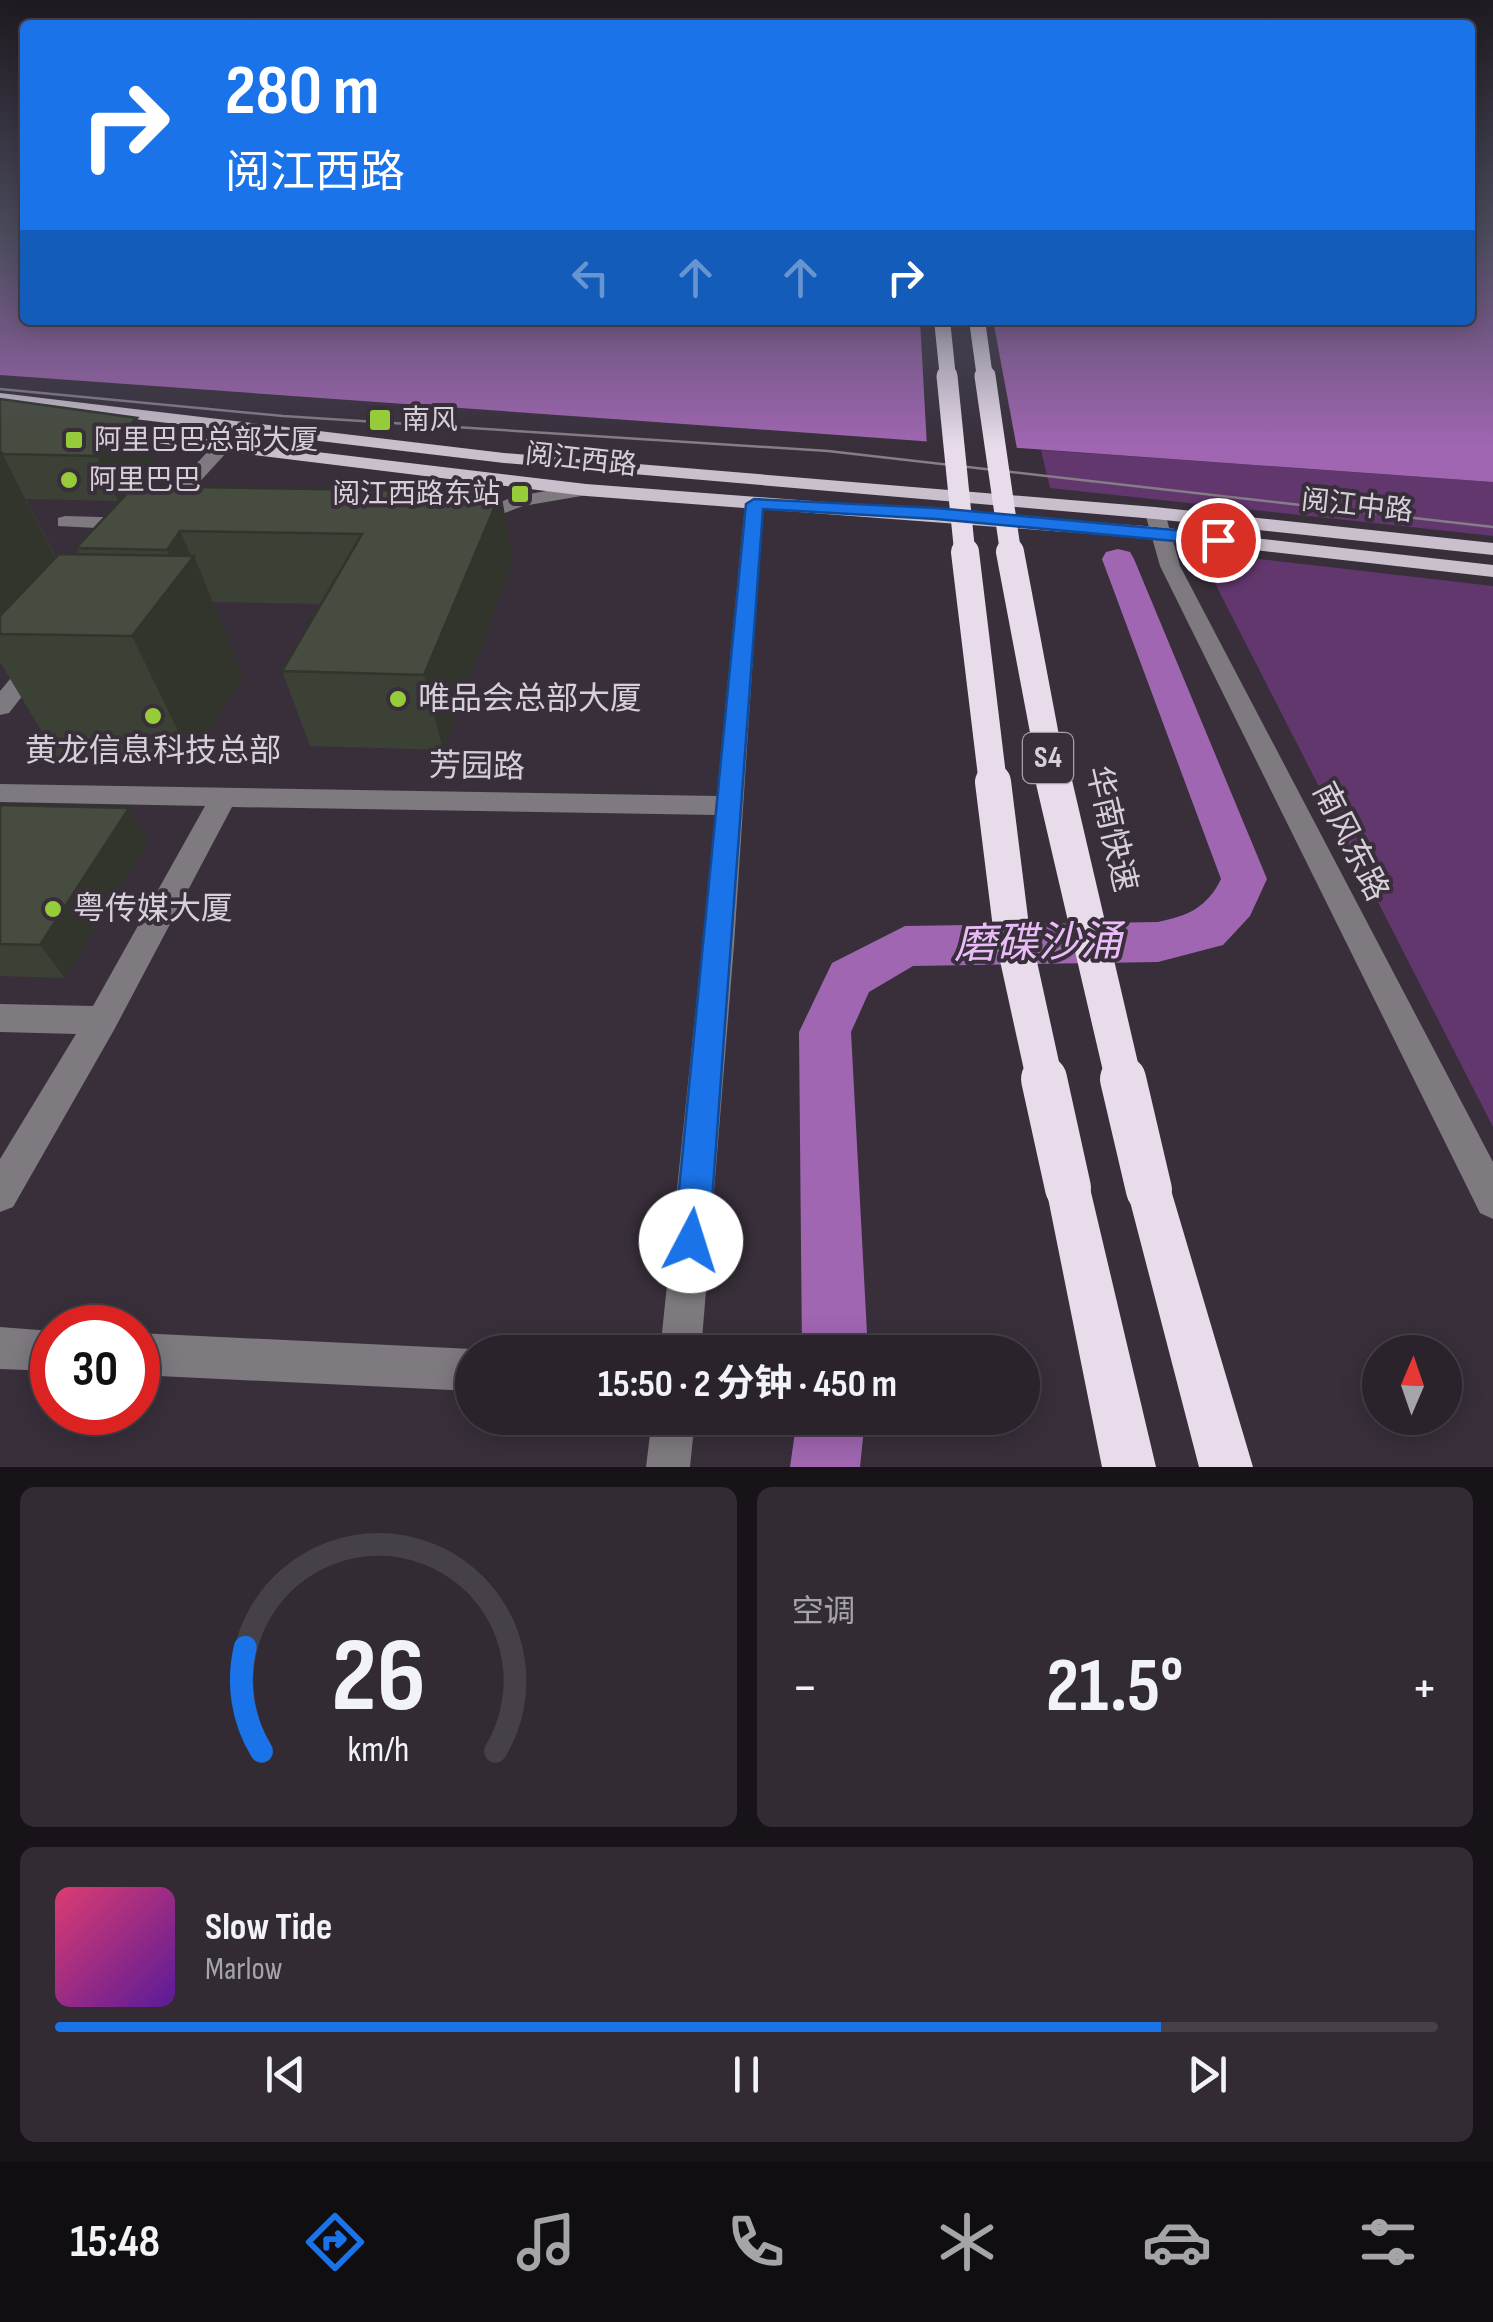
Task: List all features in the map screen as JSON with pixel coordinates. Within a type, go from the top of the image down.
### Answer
[{"type":"highway","name":"S4","points":[[942,325],[964,546],[1011,927],[1129,1467]]},
{"type":"highway","name":"华南快速","points":[[977,325],[1010,550],[1048,757],[1149,1190],[1226,1467]]},
{"type":"main road","name":"阅江西路","points":[[0,398],[504,458],[1157,523]]},
{"type":"main road","name":"阅江西路","points":[[87,430],[586,490],[754,504],[1157,523]]},
{"type":"main road","name":"阅江中路","points":[[1157,523],[1493,549]]},
{"type":"main road","name":"阅江中路","points":[[1157,523],[1493,571]]},
{"type":"street","points":[[65,522],[153,530],[222,447]]},
{"type":"street","points":[[460,525],[519,500],[586,490]]},
{"type":"street","points":[[682,1335],[754,504]]},
{"type":"street","name":"南风东路","points":[[1157,523],[1222,672],[1493,1200]]},
{"type":"street","points":[[0,707],[53,642]]},
{"type":"street","name":"芳园路","points":[[0,794],[729,806]]},
{"type":"street","points":[[0,1194],[102,1020],[223,798]]},
{"type":"street","points":[[0,1018],[102,1020]]},
{"type":"street","points":[[0,1348],[30,1349]]},
{"type":"street","points":[[160,1355],[455,1369]]},
{"type":"street","points":[[668,1467],[672,1435]]},
{"type":"shaded area","points":[[0,309],[20,309],[20,325],[1475,325],[1475,309],[1493,309],[1493,482],[0,375]]},
{"type":"shaded area","points":[[1041,450],[1493,482],[1493,536],[1050,488]]},
{"type":"shaded area","points":[[1199,552],[1493,586],[1493,1127]]},
{"type":"pier","points":[[920,325],[994,325],[1018,454],[927,447]]},
{"type":"building","points":[[0,399],[137,418],[97,456],[3,454]]},
{"type":"building","points":[[134,486],[501,492],[424,675],[282,671],[362,534],[180,531],[167,550],[76,548]]},
{"type":"building","points":[[59,554],[194,556],[132,636],[0,634],[0,616]]},
{"type":"building","points":[[0,805],[129,808],[40,945],[0,944]]},
{"type":"waterway","name":"磨碟沙涌","points":[[834,1335],[825,1032],[850,978],[905,946],[1158,942],[1206,931],[1233,903],[1244,879],[1118,559]]},
{"type":"waterway","name":"磨碟沙涌","points":[[825,1467],[829,1435]]},
{"type":"tram line","points":[[0,389],[283,416],[828,451],[1493,527]]},
{"type":"place","name":"南风","points":[[380,420]]},
{"type":"place","name":"阿里巴巴总部大厦","points":[[74,440]]},
{"type":"place","name":"阿里巴巴","points":[[69,480]]},
{"type":"place","name":"阅江西路东站","points":[[520,494]]},
{"type":"place","name":"唯品会总部大厦","points":[[398,699]]},
{"type":"place","name":"黄龙信息科技总部","points":[[153,716]]},
{"type":"place","name":"粤传媒大厦","points":[[53,909]]},
{"type":"route","points":[[691,1241],[754,504],[936,514],[1218,540]]}]
